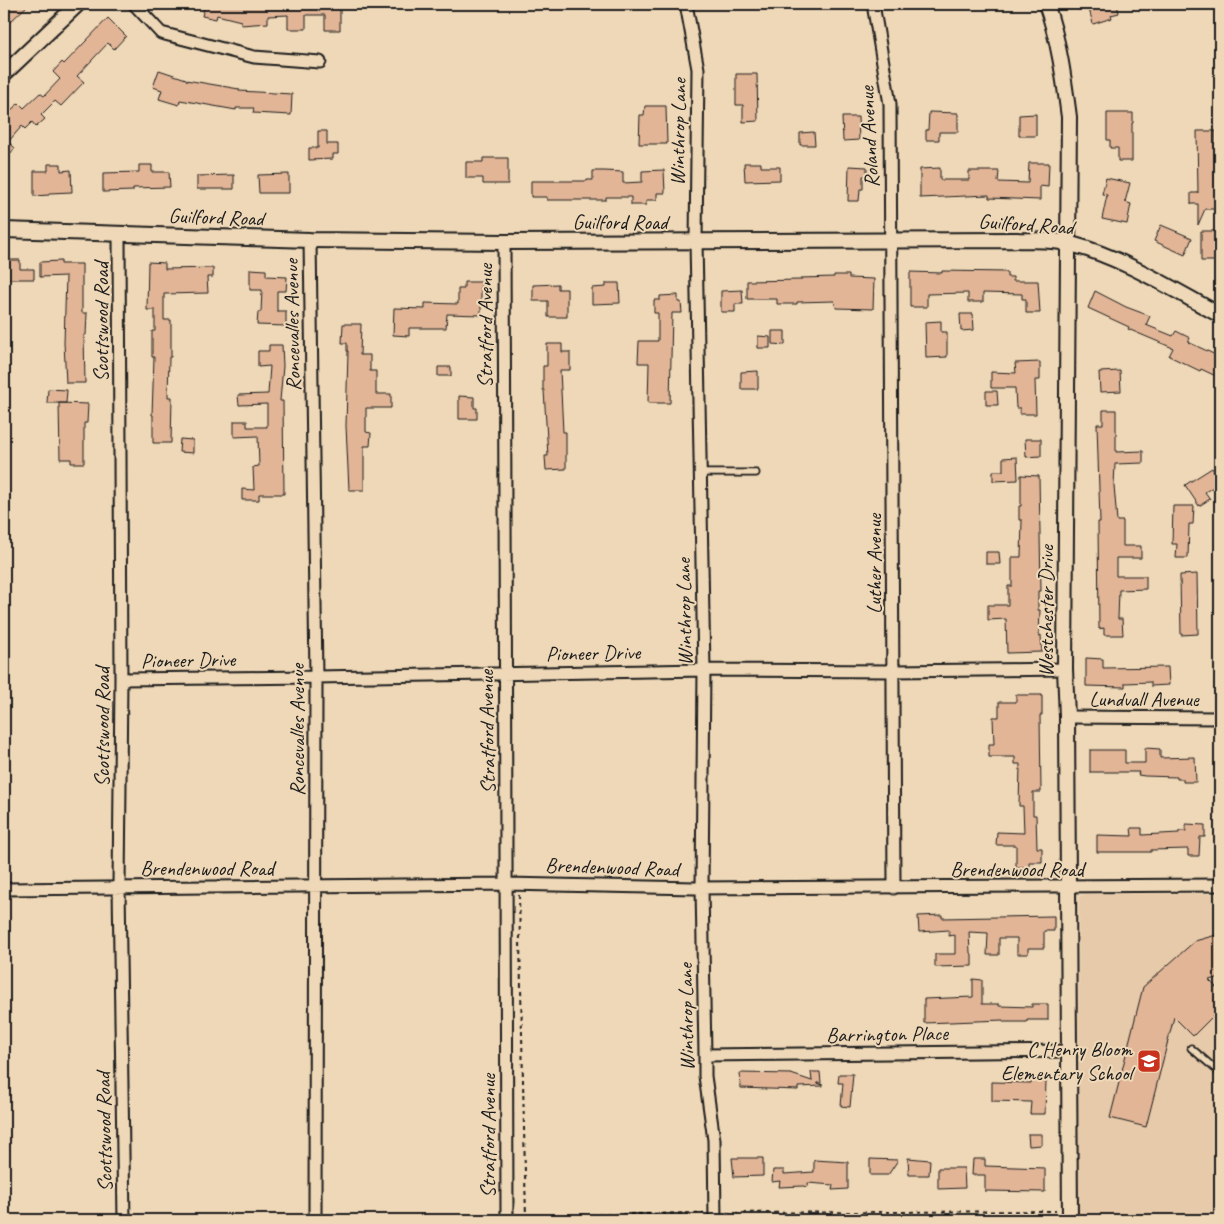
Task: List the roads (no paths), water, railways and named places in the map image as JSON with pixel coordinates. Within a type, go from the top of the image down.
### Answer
[{"type":"street","points":[[4,74],[78,4]]},
{"type":"street","points":[[134,4],[161,33],[254,57],[320,62]]},
{"type":"street","name":"Winthrop Lane","points":[[686,4],[698,69],[696,241],[704,670],[702,888],[705,1076],[714,1140],[715,1217]]},
{"type":"street","name":"Roland Avenue","points":[[873,4],[890,104],[891,240]]},
{"type":"street","name":"Westchester Drive","points":[[1046,4],[1062,64],[1069,117],[1065,669],[1068,717],[1070,1051],[1066,1216]]},
{"type":"street","name":"Guilford Road","points":[[4,230],[310,240],[504,242],[1017,240],[1069,243],[1102,254],[1128,266],[1220,316]]},
{"type":"street","name":"Scottswood Road","points":[[119,234],[121,679],[119,887],[124,1220]]},
{"type":"street","name":"Roncevalles Avenue","points":[[310,240],[316,678],[315,1220]]},
{"type":"street","name":"Luther Avenue","points":[[891,240],[894,888]]},
{"type":"street","name":"Stratford Avenue","points":[[504,242],[507,1220]]},
{"type":"street","name":"Pioneer Drive","points":[[121,679],[316,678],[704,670],[894,671],[1065,669]]},
{"type":"street","name":"Lundvall Avenue","points":[[1068,717],[1220,718]]},
{"type":"street","name":"Brendenwood Road","points":[[4,889],[507,884],[702,888],[1220,885]]},
{"type":"street","name":"Barrington Place","points":[[705,1055],[1070,1051]]},
{"type":"lane","points":[[700,473],[756,473]]},
{"type":"lane","points":[[1191,1048],[1220,1073]]},
{"type":"place","name":"C Henry Bloom Elementary School","points":[[1149,1061]]}]
